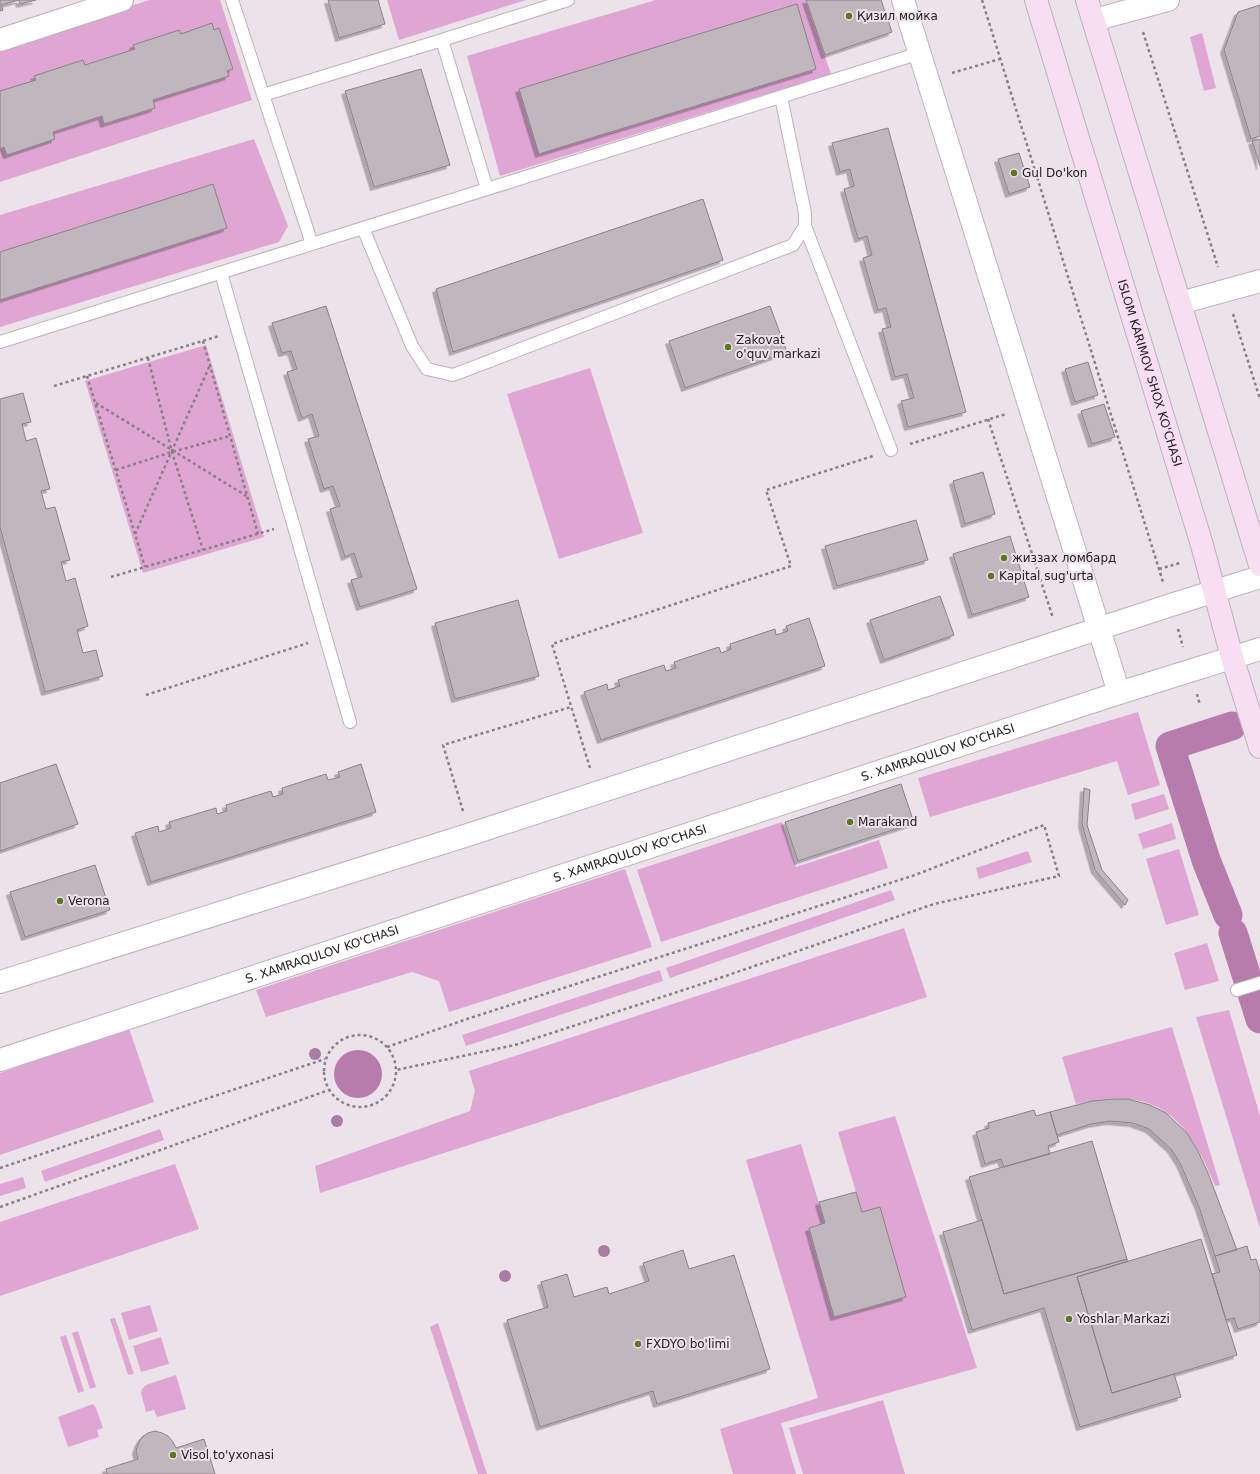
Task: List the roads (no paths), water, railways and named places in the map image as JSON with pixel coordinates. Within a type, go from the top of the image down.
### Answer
[{"type":"main road","name":"ISLOM KARIMOV SHOX KO'CHASI","points":[[1036,0],[1260,747]]},
{"type":"main road","points":[[1090,10],[1260,565]]},
{"type":"street","points":[[0,40],[122,0]]},
{"type":"street","points":[[903,0],[1120,693]]},
{"type":"street","points":[[1090,10],[1136,9],[1168,0]]},
{"type":"street","points":[[1180,303],[1260,281]]},
{"type":"street","points":[[0,982],[471,834],[1099,628],[1214,591],[1260,578]]},
{"type":"street","name":"S. XAMRAQULOV KO'CHASI","points":[[0,1060],[1120,693],[1260,649]]},
{"type":"lane","points":[[232,0],[312,244]]},
{"type":"lane","points":[[262,95],[568,0]]},
{"type":"lane","points":[[442,40],[487,189]]},
{"type":"lane","points":[[0,342],[920,53]]},
{"type":"lane","points":[[781,97],[805,213],[805,226],[891,450]]},
{"type":"lane","points":[[363,228],[412,346],[427,369],[453,375],[793,245],[805,226]]},
{"type":"lane","points":[[221,273],[350,722]]},
{"type":"lane","points":[[1237,990],[1258,983]]},
{"type":"waterway","points":[[1228,915],[1206,860],[1170,746],[1232,726]]},
{"type":"waterway","points":[[1233,933],[1260,1019]]},
{"type":"place","name":"Қизил мойка","points":[[849,16]]},
{"type":"place","name":"Gul Do'kon","points":[[1014,173]]},
{"type":"place","name":"Zakovat o'quv markazi","points":[[728,347]]},
{"type":"place","name":"жиззах ломбард","points":[[1004,558]]},
{"type":"place","name":"Kapital sug'urta","points":[[991,576]]},
{"type":"place","name":"Marakand","points":[[850,822]]},
{"type":"place","name":"Verona","points":[[60,901]]},
{"type":"place","name":"Yoshlar Markazi","points":[[1069,1319]]},
{"type":"place","name":"FXDYO bo'limi","points":[[638,1344]]},
{"type":"place","name":"Visol to'yxonasi","points":[[173,1455]]}]
